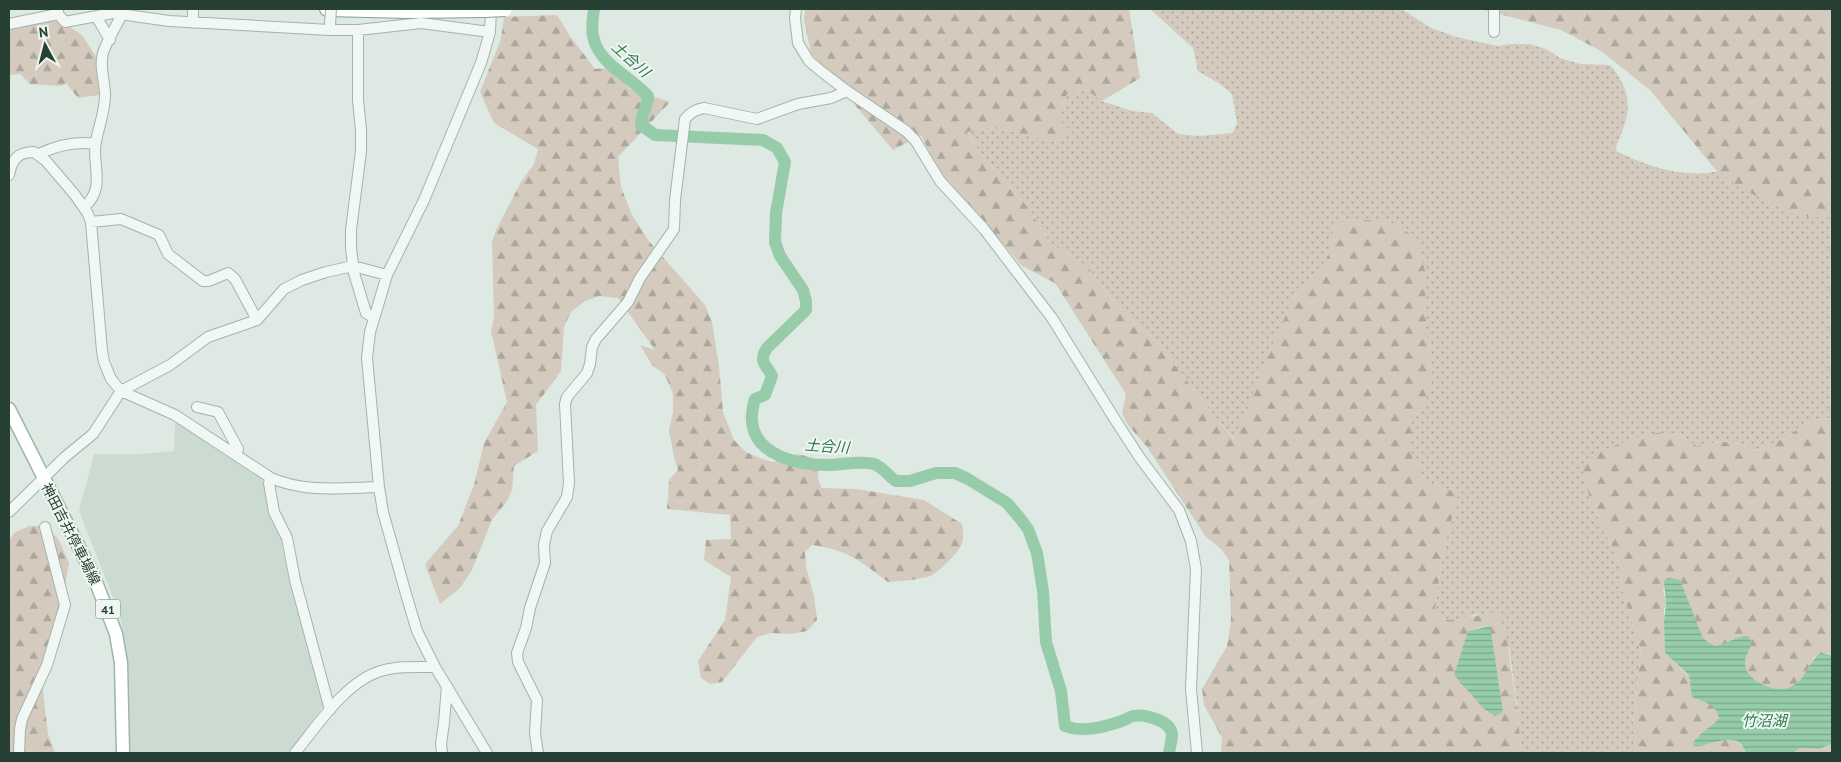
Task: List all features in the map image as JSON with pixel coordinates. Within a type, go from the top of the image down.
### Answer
[{"type":"highway","points":[[329,9],[409,11],[505,9]]},
{"type":"main road","name":"神田吉井停車場線","points":[[9,409],[94,577],[116,634],[121,663],[123,753]]},
{"type":"street","points":[[329,9],[330,28]]},
{"type":"street","points":[[487,753],[435,667],[417,631],[408,603],[378,487],[367,358],[374,318],[387,275],[424,200],[481,63],[490,32],[488,9]]},
{"type":"street","points":[[796,9],[795,18],[798,43],[809,61],[847,91],[906,131],[915,140],[940,181],[984,229],[1052,318],[1140,458],[1179,510],[1192,541],[1196,569],[1191,689],[1197,753]]},
{"type":"street","points":[[1494,9],[1494,32]]},
{"type":"street","points":[[9,24],[58,11],[65,22],[113,13],[168,21],[193,17],[358,30],[421,23],[490,32]]},
{"type":"street","points":[[84,207],[90,202],[95,191],[98,173],[95,144],[104,105],[103,52],[122,14]]},
{"type":"street","points":[[96,16],[110,40]]},
{"type":"street","points":[[358,30],[358,100],[361,130],[352,230],[353,266],[366,313],[374,318]]},
{"type":"street","points":[[538,753],[534,734],[537,700],[518,662],[517,653],[545,563],[544,545],[547,531],[567,497],[569,483],[565,404],[567,397],[587,373],[592,347],[596,339],[628,302],[640,278],[674,229],[675,200],[685,119],[690,113],[704,108],[757,119],[798,104],[831,98],[847,91]]},
{"type":"street","points":[[39,154],[51,148],[86,142],[95,144]]},
{"type":"street","points":[[9,175],[11,164],[15,157],[23,152],[39,154],[84,207],[91,222],[104,362],[111,379],[120,390],[175,415],[271,478],[292,486],[306,488],[378,487]]},
{"type":"street","points":[[91,222],[121,219],[159,234],[168,254],[203,280],[209,282],[228,273],[235,279],[257,320]]},
{"type":"street","points":[[9,512],[43,478],[93,434],[120,390],[170,365],[208,337],[257,320],[284,289],[302,280],[353,266],[387,275]]},
{"type":"street","points":[[197,407],[218,412],[238,449],[236,454]]},
{"type":"street","points":[[271,478],[269,483],[274,512],[287,538],[295,580],[330,710]]},
{"type":"street","points":[[19,753],[22,719],[47,665],[65,605],[45,527]]},
{"type":"street","points":[[295,753],[330,710],[355,685],[378,672],[401,667],[435,667]]},
{"type":"street","points":[[442,753],[441,744],[447,686]]},
{"type":"shaded area","points":[[175,422],[263,480],[268,514],[281,540],[289,581],[323,706],[289,753],[130,753],[129,671],[120,615],[79,511],[94,454],[141,454],[174,451]]},
{"type":"green space","points":[[805,9],[1129,9],[1140,78],[1102,101],[1087,90],[1067,94],[1058,118],[1073,133],[1056,142],[991,127],[967,132],[979,151],[1028,207],[1050,243],[1088,267],[1124,313],[1154,338],[1234,439],[1269,352],[1298,289],[1326,264],[1335,222],[1361,220],[1391,222],[1416,238],[1425,271],[1426,328],[1433,368],[1424,404],[1412,418],[1410,450],[1419,464],[1418,479],[1458,493],[1442,559],[1435,609],[1444,620],[1497,612],[1504,627],[1508,643],[1521,748],[1511,753],[1221,753],[1222,738],[1204,705],[1202,689],[1227,646],[1231,619],[1229,560],[1221,549],[1206,537],[1147,447],[1128,425],[1122,413],[1126,394],[1055,283],[1022,266],[970,205],[944,181],[921,135],[893,150],[811,53],[804,20]],"holes":[[[1490,626],[1468,689],[1455,675],[1468,631]]]},
{"type":"green space","points":[[1150,9],[1402,9],[1429,27],[1456,37],[1498,46],[1529,44],[1546,49],[1560,58],[1580,64],[1610,65],[1625,88],[1628,104],[1625,122],[1616,151],[1649,165],[1672,171],[1708,173],[1832,148],[1832,418],[1814,420],[1800,426],[1790,436],[1756,451],[1740,444],[1727,442],[1697,446],[1676,433],[1593,506],[1622,568],[1621,586],[1641,651],[1633,726],[1633,753],[1511,753],[1521,748],[1509,647],[1478,614],[1458,620],[1444,620],[1435,609],[1442,559],[1457,493],[1418,479],[1235,439],[1214,416],[1154,338],[1124,313],[1088,267],[1050,243],[1028,207],[979,151],[967,131],[991,127],[1056,142],[1058,118],[1067,94],[1087,90],[1102,101],[1132,111],[1152,113],[1178,134],[1198,136],[1233,133],[1237,123],[1232,94],[1220,84],[1198,71],[1193,48]]},
{"type":"green space","points":[[1480,9],[1832,9],[1832,217],[1796,215],[1742,189],[1715,169],[1650,90],[1601,51],[1561,30]]},
{"type":"green space","points":[[557,15],[595,69],[610,68],[630,89],[670,102],[618,157],[621,187],[632,215],[649,241],[705,305],[712,322],[719,366],[723,412],[734,440],[746,452],[773,462],[798,454],[813,458],[817,466],[822,488],[856,489],[924,500],[962,524],[962,543],[958,551],[932,575],[911,580],[888,582],[844,553],[812,545],[805,552],[806,567],[814,596],[817,620],[807,631],[792,634],[771,633],[757,637],[722,682],[710,684],[701,678],[698,661],[725,620],[731,577],[704,560],[706,540],[731,539],[730,515],[667,509],[669,480],[678,470],[669,430],[673,412],[673,394],[665,375],[652,365],[640,345],[655,350],[618,298],[599,296],[585,301],[571,312],[564,327],[561,371],[536,405],[538,451],[514,466],[512,490],[507,501],[492,520],[472,570],[460,588],[440,604],[425,564],[458,526],[474,485],[484,443],[507,402],[491,331],[494,317],[492,242],[496,230],[521,182],[534,164],[538,149],[494,123],[480,92],[501,39],[504,17]]},
{"type":"green space","points":[[51,20],[67,25],[82,35],[97,58],[99,95],[78,98],[66,83],[62,86],[30,84],[20,74],[9,75],[9,28]]},
{"type":"green space","points":[[1832,418],[1832,655],[1828,653],[1814,657],[1807,671],[1795,685],[1784,689],[1776,689],[1761,684],[1749,674],[1746,668],[1746,656],[1751,643],[1717,646],[1711,644],[1703,638],[1685,594],[1663,588],[1666,604],[1664,610],[1665,653],[1689,676],[1690,684],[1718,711],[1719,718],[1713,726],[1696,738],[1725,738],[1732,740],[1738,742],[1746,753],[1633,753],[1633,726],[1641,651],[1621,586],[1622,568],[1593,506],[1585,483],[1582,465],[1592,454],[1649,433],[1676,433],[1697,446],[1727,442],[1740,444],[1756,451],[1790,436],[1800,426],[1814,420]]},
{"type":"green space","points":[[29,526],[46,526],[59,540],[69,563],[63,598],[40,667],[48,734],[55,753],[9,753],[9,541],[14,533]]},
{"type":"green space","points":[[1832,744],[1832,753],[1793,753],[1800,748],[1819,749]]},
{"type":"water","name":"竹沼湖","points":[[1668,578],[1680,580],[1703,638],[1711,644],[1717,646],[1743,636],[1748,636],[1751,642],[1745,661],[1746,668],[1749,674],[1761,684],[1776,689],[1790,687],[1800,680],[1821,653],[1832,655],[1832,744],[1819,749],[1800,748],[1793,753],[1746,753],[1743,746],[1733,740],[1700,746],[1693,743],[1719,718],[1712,707],[1692,697],[1689,675],[1665,653],[1664,621],[1666,604],[1664,581]]},
{"type":"water","points":[[1490,626],[1503,712],[1495,716],[1484,709],[1454,675],[1468,631]]},
{"type":"waterway","name":"土合川","points":[[594,9],[592,33],[596,46],[608,62],[648,96],[641,125],[655,135],[763,140],[777,148],[785,162],[776,213],[775,242],[780,256],[803,290],[806,310],[764,353],[764,363],[772,376],[765,395],[755,399],[752,416],[755,433],[761,443],[770,451],[792,461],[817,465],[874,464],[896,481],[910,481],[936,473],[955,473],[1007,503],[1028,529],[1037,553],[1043,591],[1046,642],[1061,691],[1065,726],[1086,729],[1123,721],[1133,716],[1150,717],[1162,722],[1170,729],[1172,736],[1169,753]]}]
